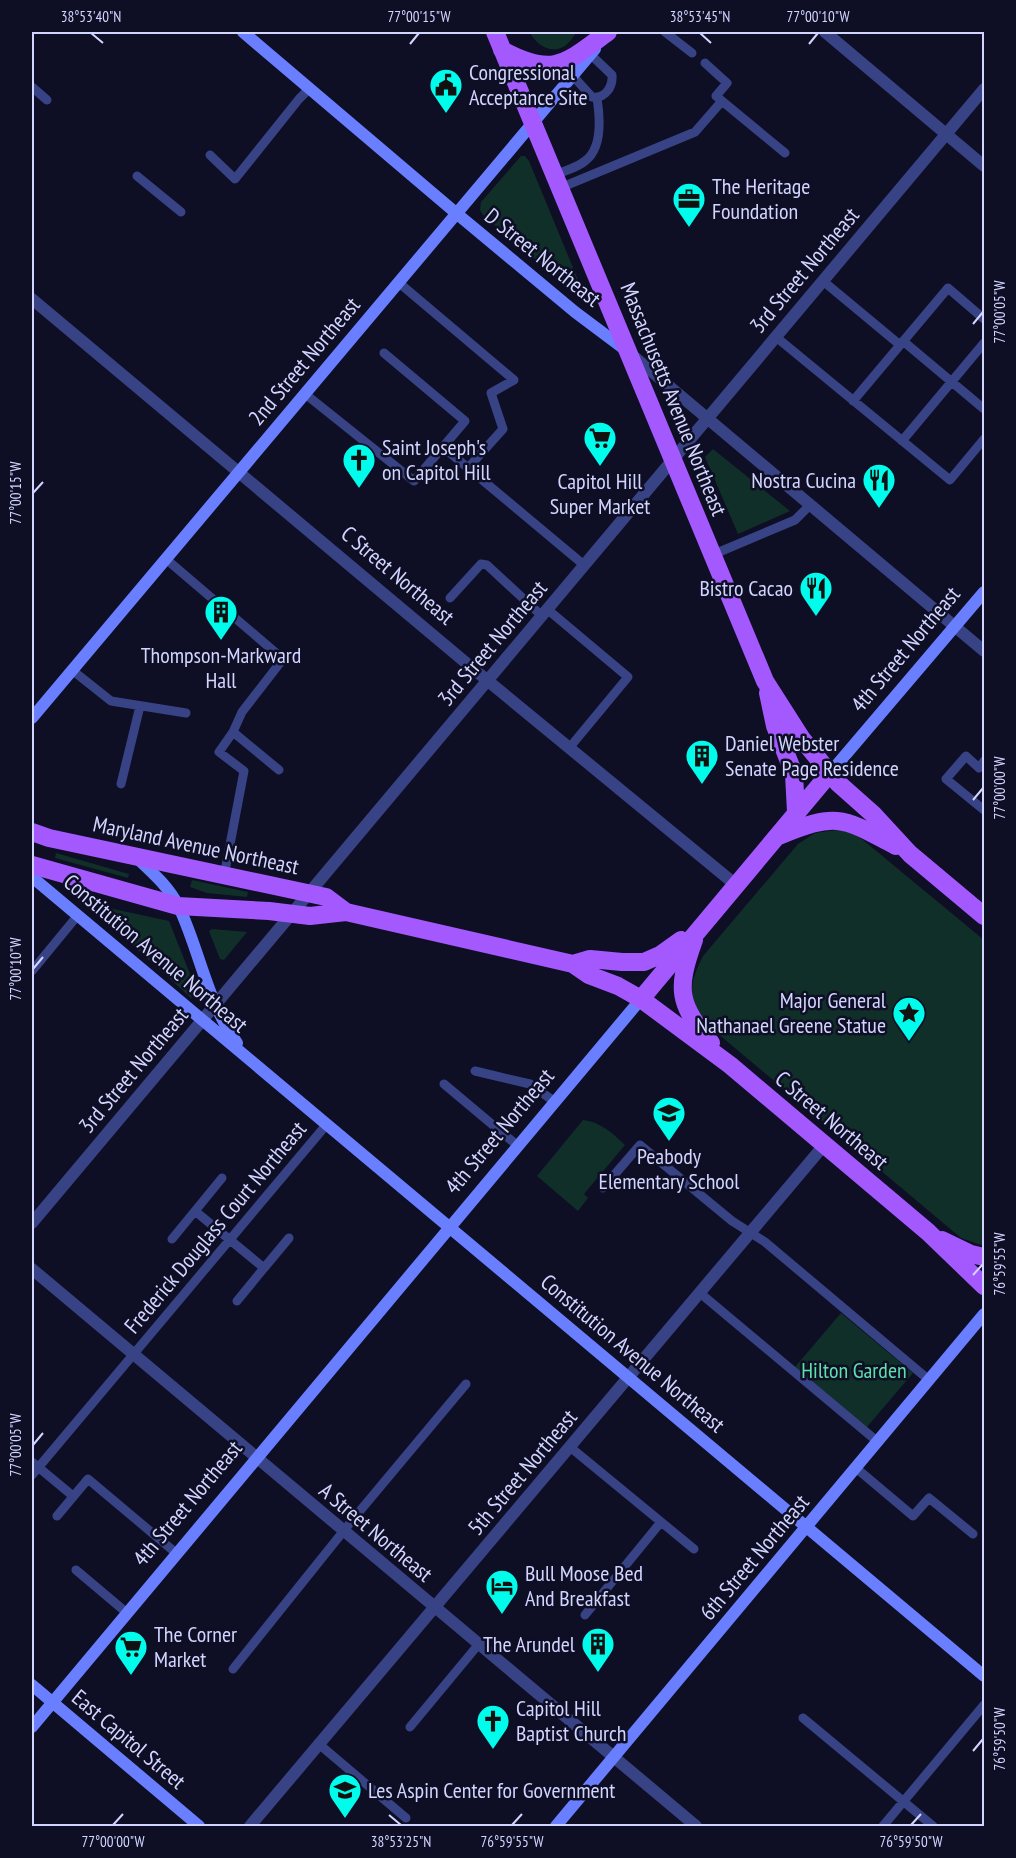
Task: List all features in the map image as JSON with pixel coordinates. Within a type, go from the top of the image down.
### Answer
[{"type":"main road","name":"D Street Northeast","points":[[243,32],[575,312],[628,352]]},
{"type":"main road","name":"Massachusetts Avenue Northeast","points":[[495,32],[765,681],[802,739],[830,773]]},
{"type":"main road","points":[[502,50],[533,64],[546,66],[561,64],[609,32]]},
{"type":"main road","name":"2nd Street Northeast","points":[[32,718],[609,32]]},
{"type":"main road","name":"4th Street Northeast","points":[[32,1727],[796,812],[984,592]]},
{"type":"main road","points":[[765,681],[774,726],[794,774],[796,812]]},
{"type":"main road","points":[[830,773],[910,854],[984,916]]},
{"type":"main road","points":[[776,837],[811,823],[838,820],[864,828],[910,854]]},
{"type":"main road","name":"Maryland Avenue Northeast","points":[[32,832],[49,838],[326,897],[346,912]]},
{"type":"main road","name":"Constitution Avenue Northeast","points":[[136,857],[166,886],[178,906],[215,1005],[232,1036],[254,1062]]},
{"type":"main road","name":"Maryland Avenue Northeast","points":[[32,865],[178,906],[310,916],[346,912],[573,964],[589,975],[618,986],[640,999]]},
{"type":"main road","name":"Constitution Avenue Northeast","points":[[32,877],[984,1676]]},
{"type":"main road","points":[[698,929],[687,958],[684,974],[684,1000],[692,1020],[730,1065]]},
{"type":"main road","name":"Maryland Avenue Northeast","points":[[573,964],[590,959],[644,962],[660,955],[698,929]]},
{"type":"main road","name":"C Street Northeast","points":[[640,999],[730,1065],[825,1144],[927,1232],[984,1287]]},
{"type":"main road","points":[[927,1232],[963,1251],[984,1257]]},
{"type":"main road","name":"6th Street Northeast","points":[[556,1827],[984,1314]]},
{"type":"main road","name":"East Capitol Street","points":[[32,1684],[199,1827]]},
{"type":"street","points":[[825,32],[984,166]]},
{"type":"street","name":"3rd Street Northeast","points":[[32,1223],[984,89]]},
{"type":"street","name":"C Street Northeast","points":[[32,299],[237,472],[736,885]]},
{"type":"street","name":"D Street Northeast","points":[[628,352],[984,651]]},
{"type":"street","name":"5th Street Northeast","points":[[250,1827],[825,1144]]},
{"type":"street","name":"A Street Northeast","points":[[32,1269],[696,1827]]},
{"type":"lane","points":[[665,32],[692,54]]},
{"type":"lane","points":[[572,75],[592,97],[597,98],[605,94],[613,78],[610,71],[590,54]]},
{"type":"lane","points":[[705,63],[727,82],[716,96],[785,153]]},
{"type":"lane","points":[[32,87],[47,100]]},
{"type":"lane","points":[[210,155],[235,179],[310,88]]},
{"type":"lane","points":[[557,181],[585,162],[593,153],[600,121],[597,98]]},
{"type":"lane","points":[[557,181],[695,132],[722,101]]},
{"type":"lane","points":[[137,176],[181,212]]},
{"type":"lane","points":[[823,280],[952,381],[984,409]]},
{"type":"lane","points":[[398,282],[513,380],[491,393],[503,429],[468,468]]},
{"type":"lane","points":[[853,400],[948,288],[984,319]]},
{"type":"lane","points":[[776,336],[950,480],[984,439]]},
{"type":"lane","points":[[902,441],[984,343]]},
{"type":"lane","points":[[304,393],[414,481],[465,421],[384,353]]},
{"type":"lane","points":[[443,447],[585,565]]},
{"type":"lane","points":[[712,555],[795,520],[810,505]]},
{"type":"lane","points":[[166,559],[283,659],[242,712],[233,732],[219,752],[244,771],[224,876]]},
{"type":"lane","points":[[450,598],[481,564],[487,565],[628,677],[570,747]]},
{"type":"lane","points":[[72,670],[111,701],[186,713]]},
{"type":"lane","points":[[121,784],[140,706]]},
{"type":"lane","points":[[233,732],[279,770]]},
{"type":"lane","points":[[984,761],[979,768],[966,756],[946,779],[984,810]]},
{"type":"lane","points":[[32,971],[78,915]]},
{"type":"lane","points":[[475,1071],[530,1084],[555,1102]]},
{"type":"lane","points":[[444,1084],[518,1146]]},
{"type":"lane","name":"Frederick Douglass Court Northeast","points":[[34,1468],[133,1355],[327,1124]]},
{"type":"lane","points":[[603,1188],[640,1145],[732,1221],[765,1242],[929,1380]]},
{"type":"lane","points":[[172,1239],[222,1178]]},
{"type":"lane","points":[[195,1211],[264,1268]]},
{"type":"lane","points":[[237,1301],[289,1238]]},
{"type":"lane","points":[[700,1293],[878,1442]]},
{"type":"lane","points":[[233,1669],[466,1384]]},
{"type":"lane","points":[[570,1447],[694,1550]]},
{"type":"lane","points":[[34,1468],[73,1496]]},
{"type":"lane","points":[[856,1468],[914,1516],[929,1498],[973,1534]]},
{"type":"lane","points":[[57,1516],[87,1479],[176,1553]]},
{"type":"lane","points":[[585,1615],[661,1522]]},
{"type":"lane","points":[[76,1570],[127,1613]]},
{"type":"lane","points":[[410,1727],[478,1645]]},
{"type":"lane","points":[[883,1827],[984,1705]]},
{"type":"lane","points":[[803,1718],[933,1827]]},
{"type":"lane","points":[[320,1745],[406,1818]]},
{"type":"green space","points":[[530,32],[577,32],[565,46],[553,49],[539,44]]},
{"type":"green space","points":[[521,156],[525,156],[529,161],[581,287],[579,295],[575,294],[480,210],[481,202]]},
{"type":"green space","points":[[713,449],[790,511],[738,534],[705,457]]},
{"type":"green space","points":[[837,830],[853,833],[863,840],[984,940],[984,1246],[961,1238],[710,1027],[694,1001],[692,985],[703,956],[798,844],[815,833]]},
{"type":"green space","points":[[56,853],[129,874],[128,878],[55,858]]},
{"type":"green space","points":[[192,880],[248,892],[247,897],[207,893],[190,887]]},
{"type":"green space","points":[[86,903],[169,921],[198,994],[191,998]]},
{"type":"green space","points":[[212,929],[247,932],[224,960],[220,959],[209,931]]},
{"type":"green space","points":[[583,1120],[601,1126],[625,1145],[584,1194],[588,1198],[578,1211],[537,1176]]},
{"type":"green space","name":"Hilton Garden","points":[[841,1313],[913,1373],[867,1427],[795,1367]]},
{"type":"place","name":"Congressional Acceptance Site","points":[[446,114]]},
{"type":"place","name":"The Heritage Foundation","points":[[689,228]]},
{"type":"place","name":"Capitol Hill Super Market","points":[[600,467]]},
{"type":"place","name":"Saint Joseph's on Capitol Hill","points":[[359,489]]},
{"type":"place","name":"Nostra Cucina","points":[[879,509]]},
{"type":"place","name":"Bistro Cacao","points":[[816,617]]},
{"type":"place","name":"Thompson-Markward Hall","points":[[221,641]]},
{"type":"place","name":"Daniel Webster Senate Page Residence","points":[[702,785]]},
{"type":"place","name":"Major General Nathanael Greene Statue","points":[[909,1042]]},
{"type":"place","name":"Peabody Elementary School","points":[[669,1142]]},
{"type":"place","name":"Bull Moose Bed And Breakfast","points":[[502,1615]]},
{"type":"place","name":"The Arundel","points":[[598,1673]]},
{"type":"place","name":"The Corner Market","points":[[131,1676]]},
{"type":"place","name":"Capitol Hill Baptist Church","points":[[493,1750]]},
{"type":"place","name":"Les Aspin Center for Government","points":[[345,1819]]}]
